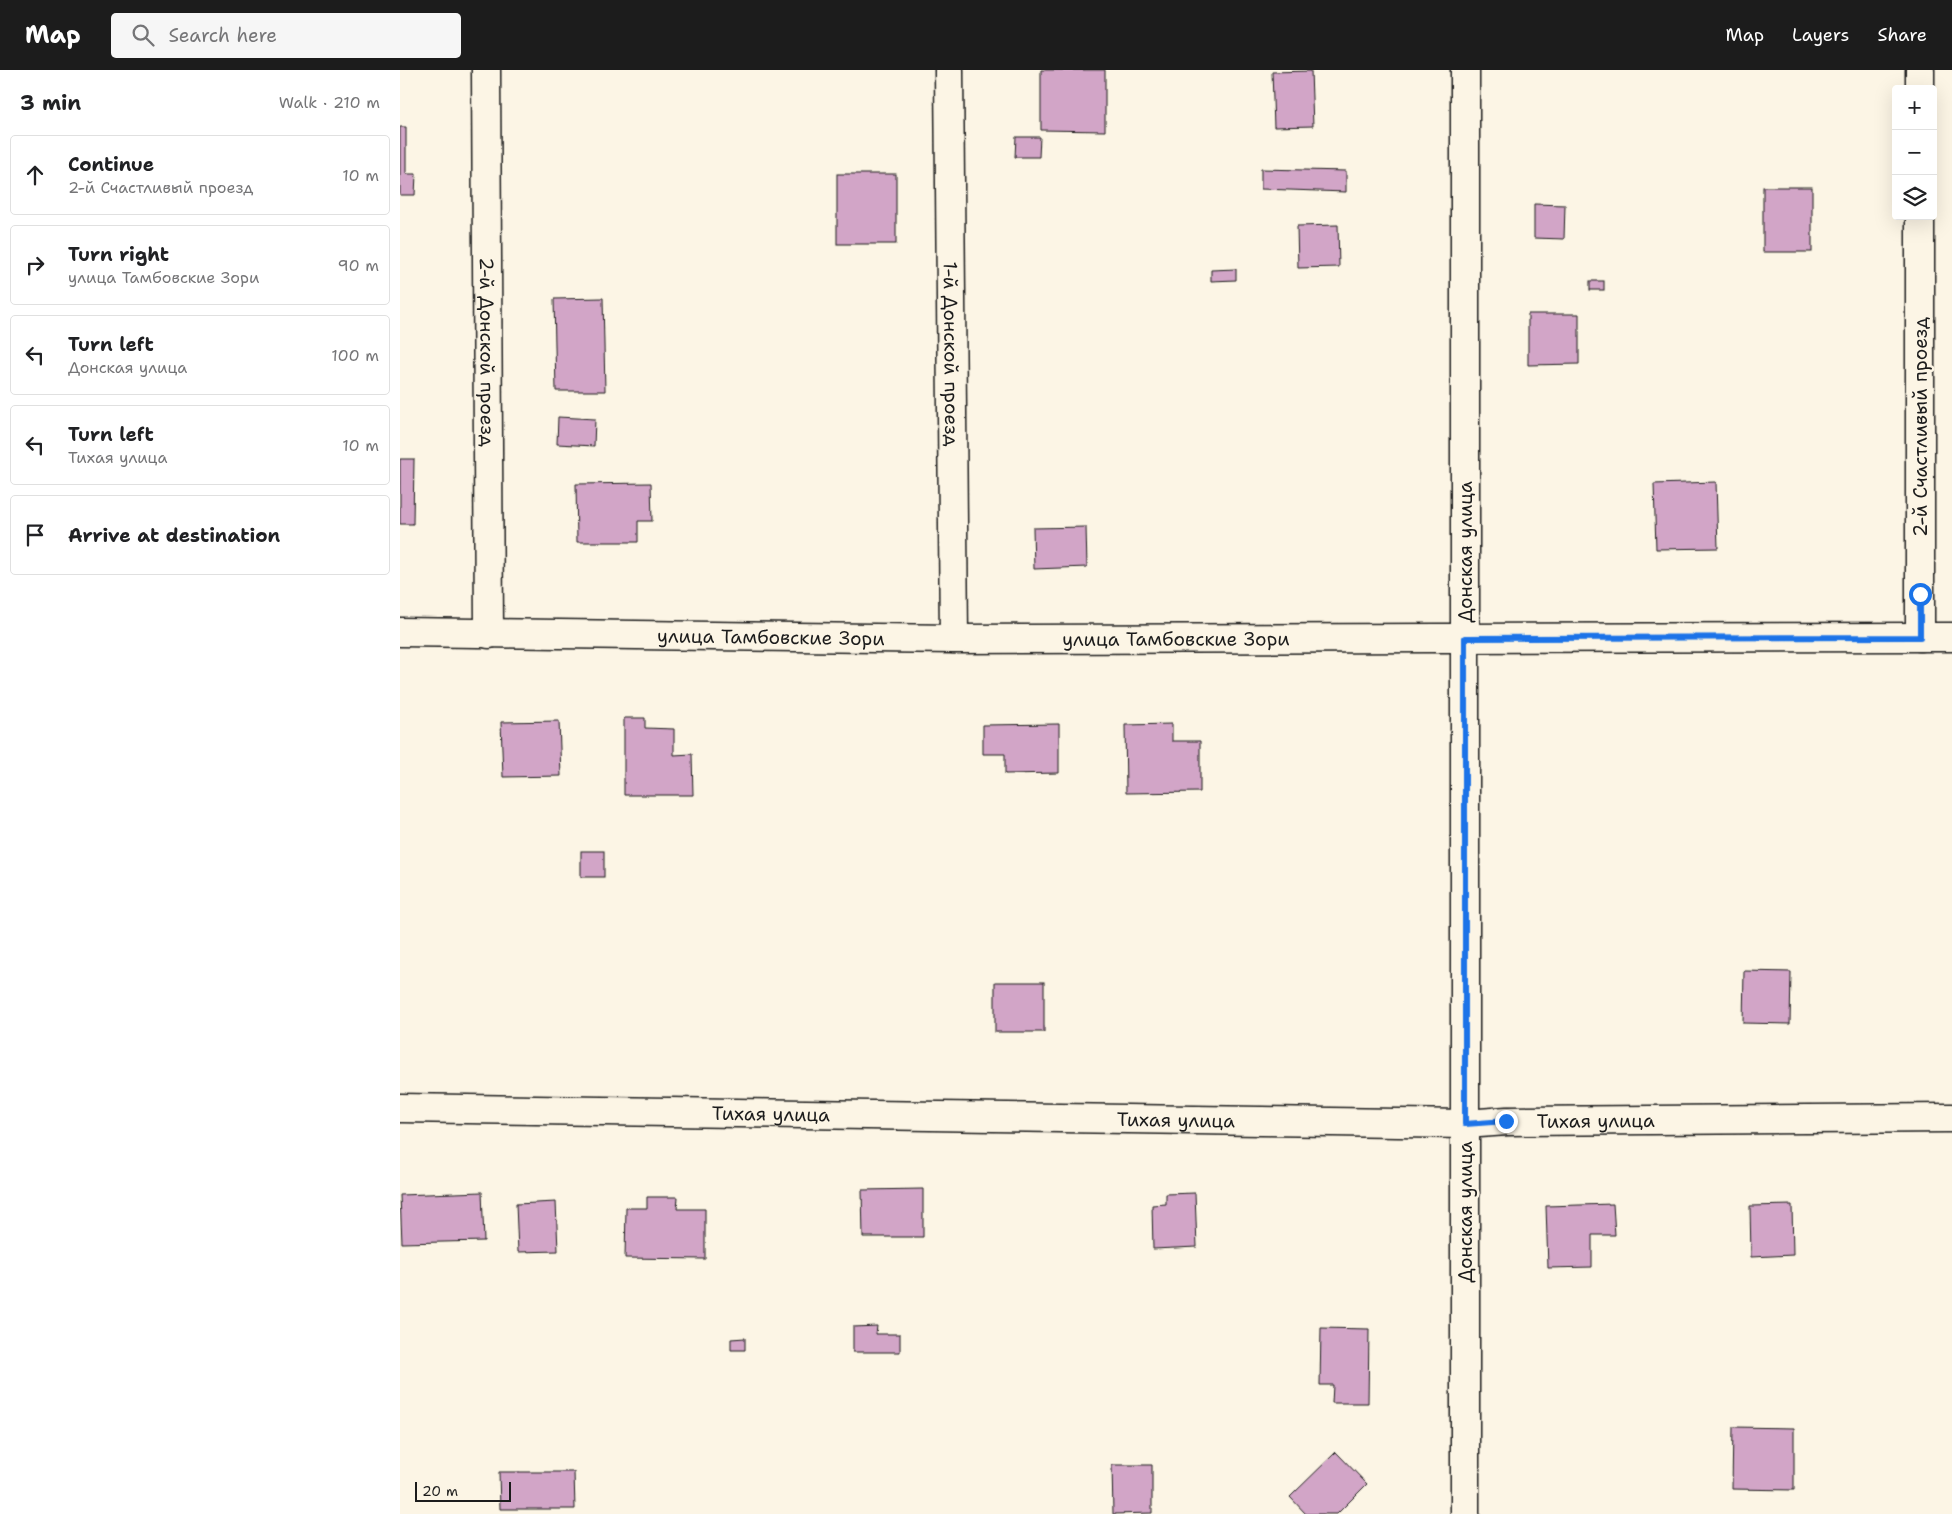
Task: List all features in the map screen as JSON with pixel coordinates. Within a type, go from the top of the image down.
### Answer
[{"type":"street","name":"2-й Донской проезд","points":[[486,70],[489,634]]},
{"type":"street","name":"1-й Донской проезд","points":[[950,70],[954,639]]},
{"type":"street","name":"Донская улица","points":[[1465,70],[1465,1514]]},
{"type":"street","points":[[1920,70],[1920,85]]},
{"type":"street","name":"2-й Счастливый проезд","points":[[1920,220],[1920,637]]},
{"type":"street","name":"улица Тамбовские Зори","points":[[400,632],[954,639],[1952,637]]},
{"type":"street","name":"Тихая улица","points":[[400,1108],[1465,1124],[1506,1121],[1952,1118]]},
{"type":"building","points":[[1041,70],[1105,70],[1105,131],[1041,130]]},
{"type":"building","points":[[1311,71],[1313,126],[1274,127],[1272,72]]},
{"type":"building","points":[[400,127],[406,127],[406,174],[416,174],[415,195],[400,195]]},
{"type":"building","points":[[1016,137],[1040,137],[1039,157],[1015,157]]},
{"type":"building","points":[[1261,169],[1346,171],[1346,192],[1261,189]]},
{"type":"building","points":[[837,174],[896,174],[896,244],[837,244]]},
{"type":"building","points":[[1763,187],[1812,187],[1812,252],[1763,252]]},
{"type":"building","points":[[1534,204],[1565,205],[1564,239],[1534,238]]},
{"type":"building","points":[[1338,225],[1339,267],[1298,268],[1297,226]]},
{"type":"building","points":[[1236,269],[1236,280],[1211,281],[1211,270]]},
{"type":"building","points":[[1590,281],[1604,281],[1604,290],[1590,290]]},
{"type":"building","points":[[603,298],[605,391],[556,391],[554,299]]},
{"type":"building","points":[[1528,314],[1579,314],[1579,364],[1528,365]]},
{"type":"building","points":[[558,417],[595,419],[594,446],[557,444]]},
{"type":"building","points":[[400,459],[414,459],[413,524],[400,524]]},
{"type":"building","points":[[1716,482],[1718,548],[1656,549],[1654,484]]},
{"type":"building","points":[[651,483],[652,521],[638,521],[638,542],[577,542],[576,484]]},
{"type":"building","points":[[1086,527],[1087,567],[1034,569],[1033,528]]},
{"type":"building","points":[[624,718],[645,718],[645,728],[674,729],[674,755],[692,754],[693,795],[624,795]]},
{"type":"building","points":[[559,721],[561,776],[503,777],[501,722]]},
{"type":"building","points":[[1059,724],[1059,773],[1005,774],[1005,754],[983,754],[983,725]]},
{"type":"building","points":[[1172,724],[1172,741],[1200,741],[1200,792],[1126,793],[1125,725]]},
{"type":"building","points":[[581,851],[604,851],[604,877],[581,877]]},
{"type":"building","points":[[1744,971],[1791,972],[1790,1024],[1743,1023]]},
{"type":"building","points":[[995,982],[1044,982],[1044,1032],[995,1032]]},
{"type":"building","points":[[923,1189],[923,1237],[863,1237],[862,1190]]},
{"type":"building","points":[[482,1192],[484,1241],[402,1243],[400,1195]]},
{"type":"building","points":[[1195,1193],[1197,1247],[1153,1249],[1152,1205],[1166,1204],[1166,1194]]},
{"type":"building","points":[[647,1197],[678,1197],[677,1209],[705,1209],[705,1259],[625,1258],[626,1208],[647,1208]]},
{"type":"building","points":[[556,1202],[558,1251],[518,1252],[516,1204]]},
{"type":"building","points":[[1613,1204],[1615,1235],[1592,1235],[1592,1267],[1548,1268],[1546,1206]]},
{"type":"building","points":[[1792,1205],[1793,1255],[1751,1257],[1750,1206]]},
{"type":"building","points":[[877,1326],[876,1334],[900,1334],[900,1352],[853,1352],[853,1327]]},
{"type":"building","points":[[1321,1328],[1369,1329],[1368,1403],[1332,1403],[1333,1385],[1320,1385]]},
{"type":"building","points":[[745,1338],[745,1350],[731,1350],[731,1339]]},
{"type":"building","points":[[1733,1427],[1794,1428],[1794,1490],[1732,1489]]},
{"type":"building","points":[[1336,1452],[1367,1484],[1337,1514],[1306,1514],[1290,1497]]},
{"type":"building","points":[[1112,1465],[1152,1465],[1152,1513],[1113,1514]]},
{"type":"building","points":[[499,1472],[574,1472],[575,1509],[500,1509]]},
{"type":"route","points":[[1506,1121],[1465,1124],[1465,638],[1920,637],[1920,594]]}]
